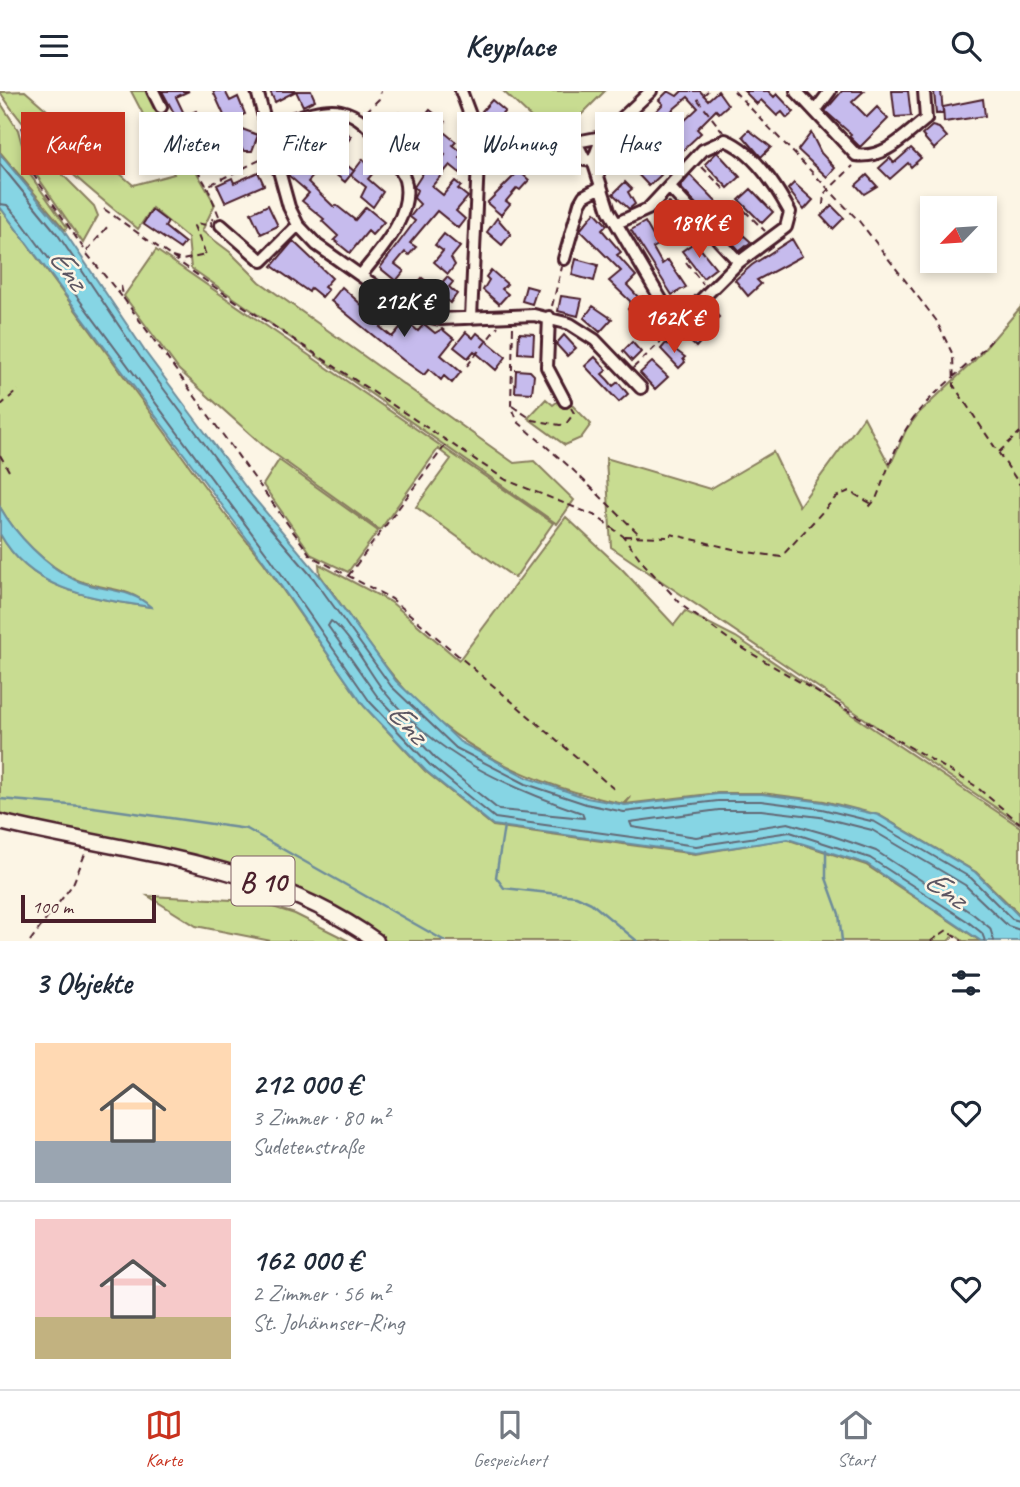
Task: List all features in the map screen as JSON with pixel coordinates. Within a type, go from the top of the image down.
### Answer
[{"type":"main road","name":"B 10","points":[[0,822],[194,862],[253,878],[306,900],[376,941]]},
{"type":"street","points":[[153,91],[161,107]]},
{"type":"street","points":[[257,91],[263,112]]},
{"type":"street","points":[[461,91],[469,112]]},
{"type":"street","points":[[628,112],[651,91]]},
{"type":"street","points":[[796,91],[856,155],[869,157],[882,153],[926,120],[924,91]]},
{"type":"street","points":[[814,111],[830,91]]},
{"type":"street","points":[[349,114],[360,118],[401,171],[405,195],[396,226],[361,275]]},
{"type":"street","points":[[595,155],[593,161],[601,187],[617,223],[676,325],[739,262],[773,240],[786,227],[790,212],[769,179],[734,143],[725,140],[713,143],[694,159],[648,209],[617,223]]},
{"type":"street","points":[[581,157],[593,161]]},
{"type":"street","points":[[278,175],[298,225],[317,245],[415,314],[440,319],[549,317],[583,330],[641,388]]},
{"type":"street","points":[[471,318],[477,175]]},
{"type":"street","points":[[564,259],[580,203],[584,196],[601,187]]},
{"type":"street","points":[[670,188],[739,262]]},
{"type":"street","points":[[221,225],[262,261],[298,225]]},
{"type":"street","points":[[549,317],[547,367],[565,401]]},
{"type":"path","points":[[360,118],[380,99],[382,91]]},
{"type":"path","points":[[708,91],[698,100],[721,126],[725,140]]},
{"type":"path","points":[[734,91],[866,230],[936,320],[953,355],[954,386],[1020,485]]},
{"type":"path","points":[[161,107],[218,205],[221,225]]},
{"type":"path","points":[[823,205],[824,194],[856,163],[856,155]]},
{"type":"path","points":[[694,159],[726,191]]},
{"type":"path","points":[[207,187],[257,162]]},
{"type":"path","points":[[34,175],[86,252],[124,299],[311,556],[392,599],[614,789]]},
{"type":"path","points":[[736,202],[773,240]]},
{"type":"path","points":[[104,209],[506,480],[596,516],[623,535],[676,599],[704,621],[745,650],[974,785],[1020,823]]},
{"type":"path","points":[[648,209],[662,229]]},
{"type":"path","points":[[172,257],[183,260],[198,254],[203,257],[206,255],[194,226],[196,223],[212,226],[210,218],[221,225]]},
{"type":"path","points":[[86,252],[108,226]]},
{"type":"path","points":[[549,317],[564,259]]},
{"type":"path","points":[[686,262],[708,291]]},
{"type":"path","points":[[121,286],[124,299]]},
{"type":"path","points":[[513,316],[511,405],[518,422],[571,468],[642,537]]},
{"type":"path","points":[[467,366],[497,330],[500,318]]},
{"type":"path","points":[[641,362],[672,331]]},
{"type":"path","points":[[623,535],[671,537],[671,534],[741,551],[781,557],[836,497],[849,491],[870,505],[906,429],[918,412],[995,336]]},
{"type":"path","points":[[0,406],[19,390]]},
{"type":"path","points":[[511,405],[533,420],[560,425],[566,423],[574,413],[565,401]]},
{"type":"path","points":[[999,453],[1020,432]]},
{"type":"path","points":[[348,576],[447,442]]},
{"type":"path","points":[[0,455],[9,471]]},
{"type":"path","points":[[30,941],[73,884],[88,841]]},
{"type":"path","points":[[931,941],[947,930],[962,941]]},
{"type":"green space","points":[[25,91],[49,112],[21,112],[21,121],[0,92]]},
{"type":"green space","points":[[131,91],[150,91],[162,112],[142,112]]},
{"type":"green space","points":[[503,91],[605,91],[581,115],[581,112],[525,112]]},
{"type":"green space","points":[[0,102],[18,130],[21,141],[21,175],[30,175],[67,227],[65,230],[0,152]]},
{"type":"green space","points":[[36,175],[63,175],[94,206],[98,216],[83,243]]},
{"type":"green space","points":[[74,175],[122,175],[133,185],[170,175],[198,175],[215,204],[202,231],[230,252],[260,282],[514,463],[534,461],[574,500],[557,524],[191,268],[188,238],[152,208],[138,229]]},
{"type":"green space","points":[[0,207],[224,513],[264,563],[364,706],[425,771],[493,826],[695,854],[786,839],[866,865],[980,941],[963,941],[955,935],[948,941],[381,941],[305,895],[0,817],[0,534],[13,553],[29,569],[46,580],[85,595],[150,607],[133,595],[85,583],[53,566],[23,538],[0,507]]},
{"type":"green space","points":[[156,250],[553,523],[515,578],[416,507],[451,459],[438,449],[380,530],[265,447],[179,370],[124,296]]},
{"type":"green space","points":[[1020,308],[1020,824],[611,547],[606,458],[710,489],[773,452],[799,506],[864,417],[890,466],[906,430],[919,413],[974,361]]},
{"type":"green space","points":[[546,399],[553,405],[558,401],[567,408],[572,405],[591,424],[581,438],[565,445],[528,418]]},
{"type":"green space","points":[[279,460],[378,531],[348,572],[312,555],[263,485]]},
{"type":"green space","points":[[566,517],[622,569],[674,625],[685,611],[736,637],[1020,827],[1020,915],[976,872],[879,815],[824,801],[762,793],[718,793],[625,804],[631,797],[624,804],[560,787],[498,761],[470,745],[418,703],[385,665],[320,575],[319,564],[391,602],[459,660]]},
{"type":"green space","points":[[148,896],[254,901],[295,914],[349,941],[271,941],[196,926]]},
{"type":"water","name":"Enz","points":[[0,154],[64,231],[146,353],[253,497],[319,575],[396,681],[460,742],[528,778],[587,798],[625,805],[718,794],[762,794],[823,802],[878,815],[975,872],[1020,917],[1020,941],[981,941],[867,864],[788,839],[696,853],[493,825],[426,771],[364,706],[265,563],[0,207]]},
{"type":"water","points":[[0,507],[33,549],[64,574],[85,584],[134,596],[151,607],[107,600],[66,589],[29,569],[13,553],[0,534]]},
{"type":"building","points":[[162,91],[189,91],[176,97],[183,112],[173,112]]},
{"type":"building","points":[[213,91],[225,91],[230,101],[238,97],[245,114],[222,112]]},
{"type":"building","points":[[270,91],[296,91],[275,102]]},
{"type":"building","points":[[296,91],[311,91],[315,100],[303,106]]},
{"type":"building","points":[[668,91],[677,96],[682,91],[700,91],[708,100],[718,91],[728,105],[719,113],[716,110],[697,129],[701,133],[684,149],[684,121],[698,108],[688,97],[670,112],[657,112],[663,104],[659,100]]},
{"type":"building","points":[[744,91],[768,91],[774,97],[777,94],[794,112],[787,118],[782,112],[777,116],[761,100],[757,104]]},
{"type":"building","points":[[842,91],[864,91],[852,102],[867,117],[877,107],[888,119],[860,147],[849,136],[851,134],[825,111]]},
{"type":"building","points":[[892,91],[908,91],[911,116],[895,117]]},
{"type":"building","points":[[934,91],[941,91],[943,113],[936,114]]},
{"type":"building","points":[[983,99],[985,116],[944,122],[943,107]]},
{"type":"building","points":[[492,100],[505,111],[483,112]]},
{"type":"building","points":[[932,126],[939,128],[947,137],[934,149],[922,135]]},
{"type":"building","points":[[243,129],[257,135],[252,151],[245,151]]},
{"type":"building","points":[[749,130],[771,147],[761,157],[743,136]]},
{"type":"building","points":[[443,131],[456,142],[453,145],[457,148],[457,171],[450,165],[443,173]]},
{"type":"building","points":[[811,133],[821,153],[835,168],[827,177],[798,150]]},
{"type":"building","points":[[911,148],[921,158],[911,167],[908,163],[890,179],[879,168],[890,158],[894,163]]},
{"type":"building","points":[[717,152],[740,177],[728,188],[705,164]]},
{"type":"building","points":[[363,159],[363,175],[371,175],[368,179],[383,192],[373,207],[361,197],[366,187],[351,175]]},
{"type":"building","points":[[349,167],[354,171],[345,182],[336,175],[349,175]]},
{"type":"building","points":[[257,172],[264,185],[225,202],[217,185],[232,178],[234,183]]},
{"type":"building","points":[[288,175],[314,175],[308,182],[334,207],[336,205],[355,220],[366,207],[384,222],[372,235],[368,231],[350,253],[334,240],[338,236],[322,221],[324,219],[302,201],[309,193]]},
{"type":"building","points":[[422,175],[441,175],[432,186],[443,195],[455,181],[461,186],[458,189],[468,197],[456,211],[465,219],[458,228],[437,211],[410,243],[416,247],[409,255],[405,252],[395,264],[404,271],[396,281],[380,268],[415,221],[410,217],[420,204],[414,198],[417,190],[414,187]]},
{"type":"building","points":[[515,175],[523,175],[529,180],[520,190],[517,188],[506,201],[510,204],[501,215],[487,203]]},
{"type":"building","points":[[639,175],[661,175],[649,186]]},
{"type":"building","points":[[690,175],[719,205],[714,209],[751,242],[740,251],[680,187]]},
{"type":"building","points":[[867,175],[877,186],[864,194],[856,185]]},
{"type":"building","points":[[625,182],[632,189],[628,192],[635,204],[629,209],[613,194]]},
{"type":"building","points":[[794,183],[813,200],[804,210],[788,189]]},
{"type":"building","points":[[751,189],[773,212],[762,223],[739,200]]},
{"type":"building","points":[[669,202],[684,223],[669,234],[654,214]]},
{"type":"building","points":[[268,205],[278,226],[261,234],[251,213]]},
{"type":"building","points":[[832,206],[844,218],[833,229],[821,216]]},
{"type":"building","points":[[152,210],[168,222],[165,227],[185,243],[180,249],[143,224]]},
{"type":"building","points":[[595,212],[607,225],[602,230],[621,252],[617,255],[636,276],[627,285],[664,325],[651,337],[628,309],[631,306],[630,301],[609,281],[621,271],[580,230]]},
{"type":"building","points":[[497,218],[511,234],[502,245],[487,232]]},
{"type":"building","points":[[645,222],[658,245],[653,248],[662,264],[668,260],[686,287],[672,295],[631,230]]},
{"type":"building","points":[[444,234],[460,247],[451,258],[455,265],[448,274],[434,262],[443,251],[435,245]]},
{"type":"building","points":[[792,239],[802,256],[757,280],[761,284],[748,296],[735,280],[752,265]]},
{"type":"building","points":[[293,241],[332,278],[324,287],[328,290],[322,297],[311,288],[309,292],[272,266]]},
{"type":"building","points":[[695,242],[716,268],[703,278],[682,251]]},
{"type":"building","points":[[576,259],[598,265],[594,281],[572,275]]},
{"type":"building","points":[[491,270],[507,284],[502,289],[508,294],[499,304],[483,290]]},
{"type":"building","points":[[447,277],[453,282],[449,287],[457,294],[450,303],[435,291],[426,303],[412,291],[422,278],[436,289]]},
{"type":"building","points":[[526,286],[537,289],[532,304],[522,301]]},
{"type":"building","points":[[342,287],[377,319],[383,311],[389,316],[380,327],[392,337],[406,321],[418,331],[424,324],[435,333],[442,329],[454,339],[441,355],[461,372],[452,383],[444,376],[441,380],[429,369],[424,375],[403,360],[331,301]]},
{"type":"building","points":[[561,296],[582,299],[578,316],[558,311]]},
{"type":"building","points":[[708,305],[719,317],[703,333],[706,336],[696,347],[682,334]]},
{"type":"building","points":[[593,306],[612,319],[600,332],[584,318]]},
{"type":"building","points":[[466,332],[473,338],[477,333],[506,357],[496,370],[474,351],[468,358],[454,347]]},
{"type":"building","points":[[519,333],[534,334],[533,354],[518,353]]},
{"type":"building","points":[[564,335],[576,348],[567,356],[556,344]]},
{"type":"building","points":[[632,342],[641,352],[632,361],[623,351]]},
{"type":"building","points":[[666,343],[685,357],[685,362],[679,368],[661,349]]},
{"type":"building","points":[[595,357],[607,370],[602,374],[613,386],[618,382],[628,394],[619,402],[585,366]]},
{"type":"building","points":[[652,362],[668,377],[655,389],[640,373]]},
{"type":"building","points":[[516,370],[530,371],[534,375],[532,393],[515,392]]},
{"type":"waterway","points":[[0,799],[93,807],[247,829],[445,941]]},
{"type":"waterway","points":[[504,826],[496,877],[504,888],[576,896],[591,903],[637,941]]},
{"type":"waterway","points":[[826,850],[826,878],[839,914],[842,941]]}]
